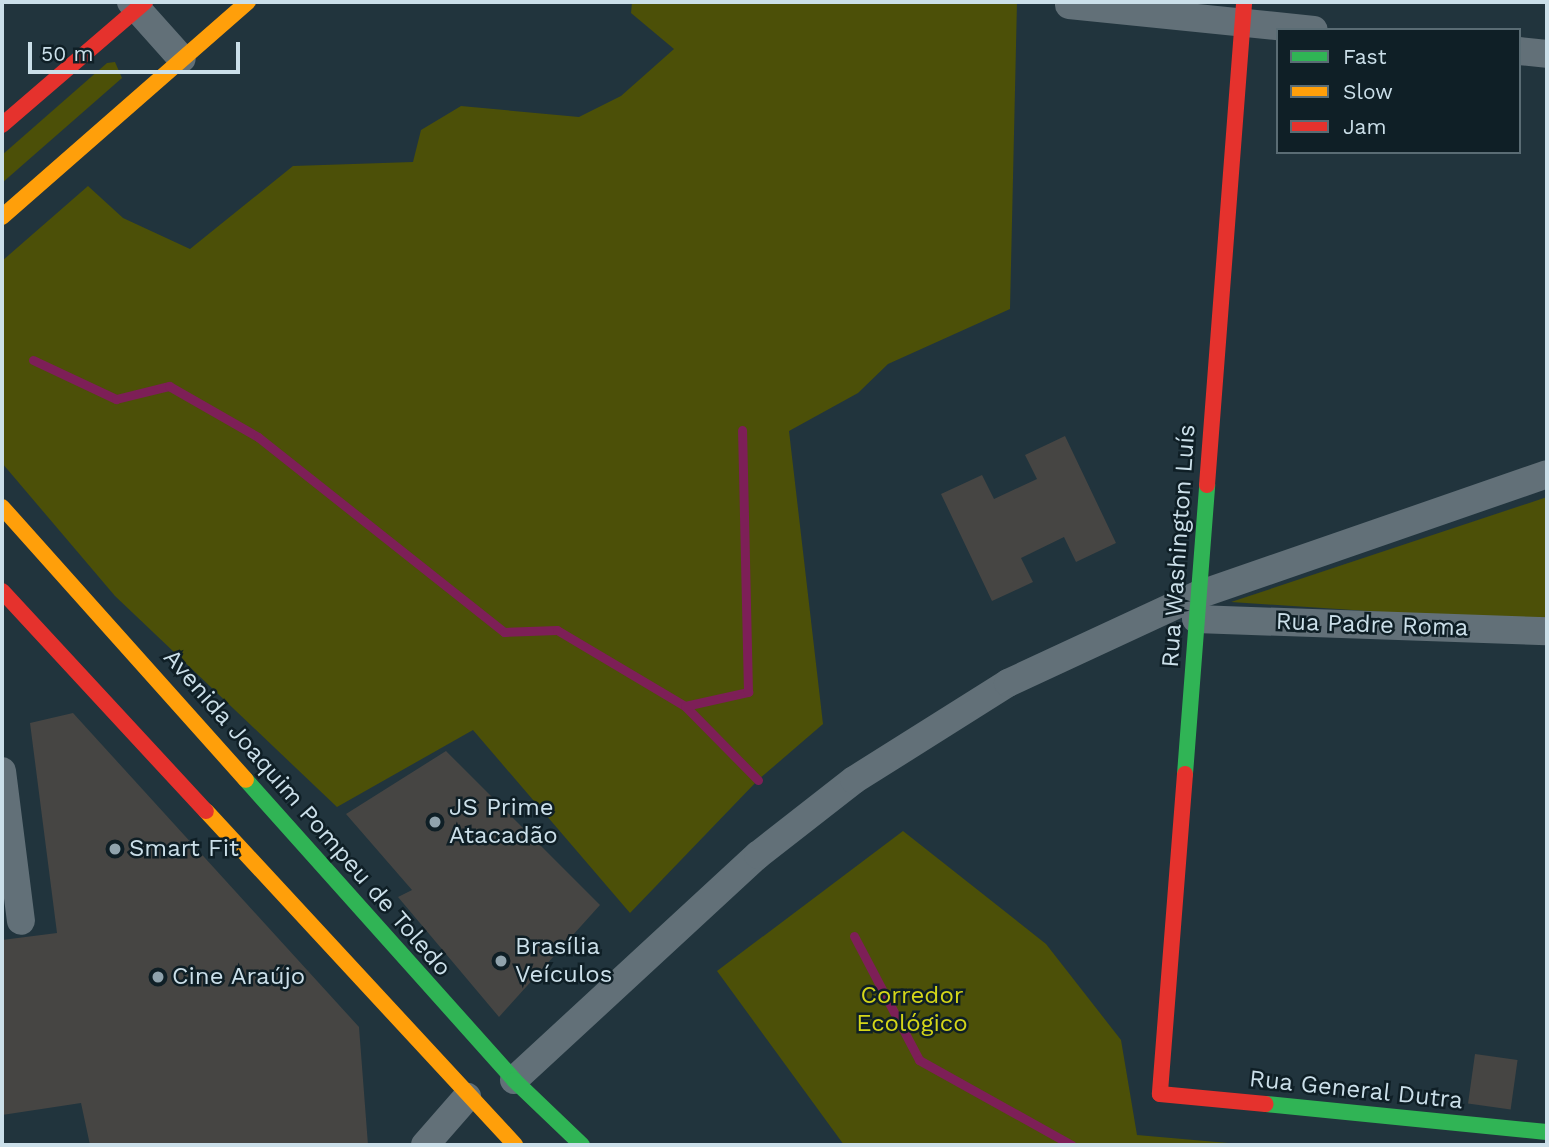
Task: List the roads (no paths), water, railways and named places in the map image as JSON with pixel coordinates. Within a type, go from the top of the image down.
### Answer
[{"type":"street","points":[[2,217],[248,2]]},
{"type":"street","points":[[2,125],[137,4],[181,60]]},
{"type":"street","points":[[1069,5],[1243,12],[1306,28]]},
{"type":"street","name":"Rua Washington Luís","points":[[1160,1094],[1243,12]]},
{"type":"street","points":[[1521,51],[1547,54]]},
{"type":"street","points":[[514,1080],[758,855],[854,780],[1008,683],[1197,607],[1547,474]]},
{"type":"street","name":"Avenida Joaquim Pompeu de Toledo","points":[[2,507],[514,1080],[582,1145]]},
{"type":"street","points":[[2,591],[467,1097],[515,1145]]},
{"type":"street","name":"Rua Padre Roma","points":[[1197,607],[1547,631]]},
{"type":"street","points":[[2,771],[21,921]]},
{"type":"street","name":"Rua General Dutra","points":[[1160,1094],[1547,1132]]},
{"type":"street","points":[[425,1145],[467,1097]]},
{"type":"waterway","points":[[33,360],[116,399],[169,386],[258,437],[504,632],[557,630],[685,706],[758,780]]},
{"type":"waterway","points":[[685,706],[748,692],[742,430]]},
{"type":"waterway","points":[[854,936],[919,1060],[1072,1145]]},
{"type":"place","name":"JS Prime Atacadão","points":[[435,822]]},
{"type":"place","name":"Smart Fit","points":[[115,849]]},
{"type":"place","name":"Brasília Veículos","points":[[501,961]]},
{"type":"place","name":"Cine Araújo","points":[[158,977]]},
{"type":"park label","name":"Corredor Ecológico","points":[[912,1010]]}]
